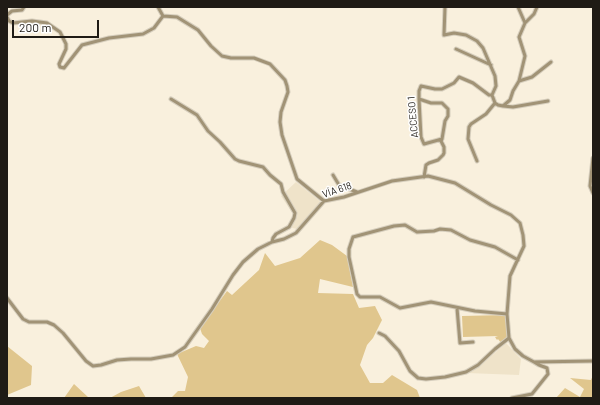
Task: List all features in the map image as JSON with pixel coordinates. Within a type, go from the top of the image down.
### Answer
[{"type":"street","points":[[24,7],[22,10],[12,11],[7,16],[9,21],[13,23],[32,21],[48,23],[60,32],[66,44],[66,49],[59,64],[60,67],[64,68],[82,46],[116,37],[143,34],[154,28],[163,16]]},
{"type":"street","points":[[158,7],[163,16]]},
{"type":"street","points":[[445,7],[444,35],[462,34],[471,37],[483,48],[496,80],[492,95],[495,103],[498,105],[513,107],[548,100]]},
{"type":"street","points":[[518,7],[525,23]]},
{"type":"street","points":[[503,106],[510,100],[519,81],[525,56],[519,37],[525,23],[534,14],[537,7]]},
{"type":"street","points":[[163,16],[177,17],[198,30],[211,46],[222,56],[231,58],[254,58],[270,64],[285,80],[288,92],[281,112],[280,122],[282,135],[297,179],[324,201]]},
{"type":"street","points":[[456,49],[491,65]]},
{"type":"street","points":[[519,81],[532,77],[551,62]]},
{"type":"street","name":"ACCESO 1","points":[[442,139],[424,144],[421,137],[419,91],[421,86],[435,90],[442,89],[454,83],[459,77],[473,83],[489,95],[492,95]]},
{"type":"street","points":[[419,99],[431,103],[442,103],[448,108],[448,116],[445,121],[441,142],[444,147],[443,155],[438,160],[426,165],[424,176]]},
{"type":"street","points":[[171,100],[197,115],[208,131],[235,159],[239,162],[263,167],[281,184],[283,192],[295,213],[289,227],[276,234],[272,242]]},
{"type":"street","points":[[477,161],[468,139],[469,127],[486,114],[495,103]]},
{"type":"street","points":[[593,158],[590,186],[593,193]]},
{"type":"street","points":[[333,175],[339,185],[357,192]]},
{"type":"street","name":"VÍA 618","points":[[7,298],[23,319],[29,322],[47,322],[54,325],[63,333],[86,361],[93,366],[101,366],[117,360],[160,358],[173,355],[185,347],[243,262],[258,249],[296,233],[324,201],[344,197],[392,181],[424,176],[454,182],[491,205],[516,218],[522,227],[524,246],[510,276],[507,314],[509,338]]},
{"type":"street","points":[[507,314],[457,308],[431,302],[400,308],[380,296],[360,296],[357,294],[349,257],[349,249],[353,237],[405,225],[417,232],[434,231],[440,229],[451,230],[470,240],[495,247],[518,260]]},
{"type":"street","points":[[457,308],[460,343],[473,342]]},
{"type":"street","points":[[379,333],[391,342],[399,351],[410,371],[418,378],[426,379],[445,378],[466,372],[478,365],[509,338],[515,348],[523,356],[539,366],[547,368],[548,374],[532,394],[512,398]]},
{"type":"street","points":[[534,362],[593,361]]},
{"type":"shaded area","points":[[296,182],[321,202],[297,229],[289,227],[293,214],[281,196]]},
{"type":"shaded area","points":[[320,240],[332,245],[347,256],[353,287],[320,279],[318,293],[353,294],[359,308],[375,306],[382,320],[373,338],[367,345],[360,365],[370,383],[383,383],[392,375],[417,390],[420,398],[171,398],[178,391],[185,391],[188,377],[177,354],[196,346],[204,348],[209,341],[202,334],[200,328],[227,291],[232,295],[259,270],[265,253],[275,266],[300,258]]},
{"type":"shaded area","points":[[505,315],[508,338],[501,343],[495,337],[498,336],[463,337],[462,316]]},
{"type":"shaded area","points":[[506,343],[521,359],[519,375],[467,373],[480,366]]},
{"type":"shaded area","points":[[7,346],[32,366],[31,385],[7,395]]},
{"type":"shaded area","points":[[593,375],[593,398],[556,398],[565,388],[580,397],[584,389],[570,378],[591,380]]},
{"type":"shaded area","points":[[74,384],[88,397],[95,398],[64,398]]},
{"type":"shaded area","points":[[139,386],[146,398],[110,398],[121,392]]}]
